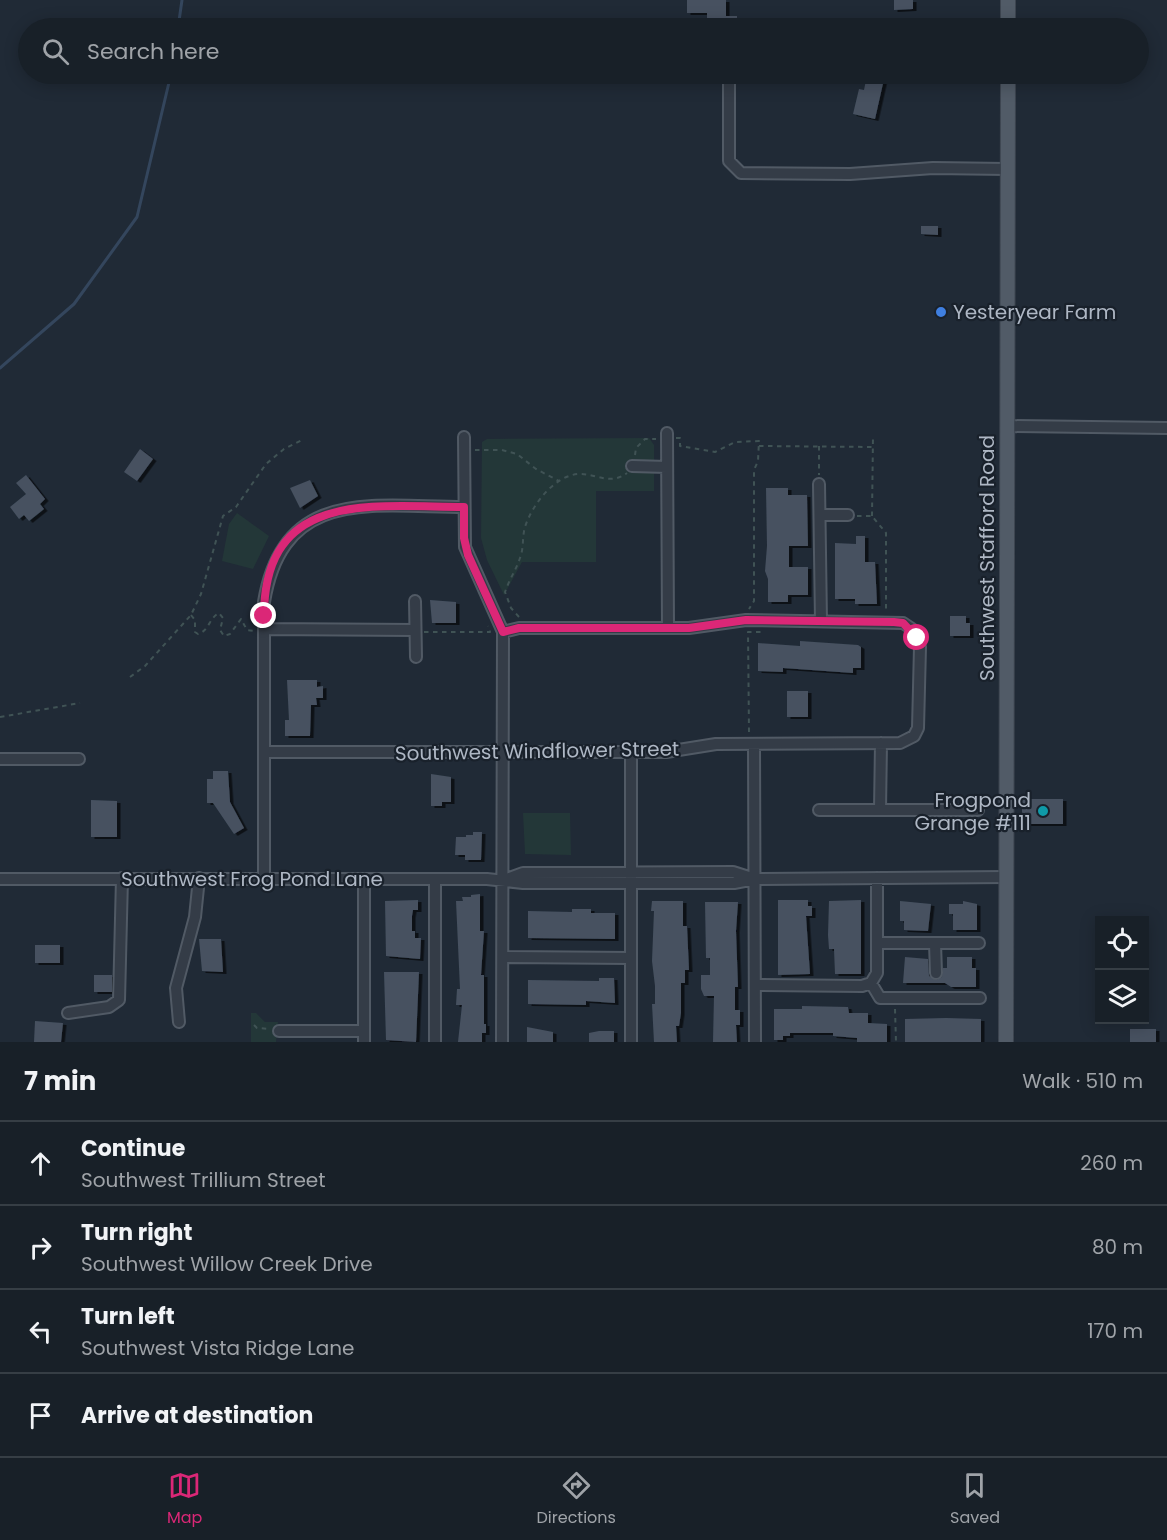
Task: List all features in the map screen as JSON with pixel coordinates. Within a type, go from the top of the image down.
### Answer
[{"type":"main road","points":[[1008,0],[1008,18]]},
{"type":"main road","name":"Southwest Stafford Road","points":[[1006,1042],[1008,84]]},
{"type":"street","points":[[729,84],[729,161],[741,173],[850,174],[933,168],[1007,169]]},
{"type":"street","points":[[1007,426],[1167,428]]},
{"type":"street","points":[[667,435],[668,627]]},
{"type":"street","points":[[464,437],[464,538],[468,555],[503,632],[502,1042]]},
{"type":"street","points":[[632,466],[667,467]]},
{"type":"street","points":[[819,484],[821,621]]},
{"type":"street","points":[[264,878],[264,602],[272,569],[290,538],[305,524],[330,512],[361,506],[464,507]]},
{"type":"street","points":[[820,515],[848,515]]},
{"type":"street","points":[[415,601],[416,657]]},
{"type":"street","points":[[503,632],[519,628],[668,627],[762,620],[886,622]]},
{"type":"street","name":"Southwest Windflower Street","points":[[264,752],[677,752],[716,744],[900,743],[914,736],[919,720],[920,647],[912,629],[903,623],[886,622]]},
{"type":"street","points":[[264,629],[415,631]]},
{"type":"street","points":[[880,810],[881,743]]},
{"type":"street","points":[[754,744],[755,1042]]},
{"type":"street","points":[[631,752],[631,1042]]},
{"type":"street","points":[[0,759],[79,759]]},
{"type":"street","points":[[819,810],[978,810]]},
{"type":"street","name":"Southwest Frog Pond Lane","points":[[0,879],[504,880],[523,873],[734,883],[755,879],[1007,877]]},
{"type":"street","points":[[68,1012],[109,1007],[119,1000],[122,878]]},
{"type":"street","points":[[179,1022],[176,988],[195,917],[200,878]]},
{"type":"street","points":[[755,985],[862,986],[872,983],[877,974],[877,878]]},
{"type":"street","points":[[276,1030],[364,1036],[364,879]]},
{"type":"street","points":[[435,879],[435,1042]]},
{"type":"street","points":[[877,943],[979,943]]},
{"type":"street","points":[[935,943],[936,973]]},
{"type":"street","points":[[503,957],[631,958]]},
{"type":"street","points":[[872,983],[880,998],[980,998]]},
{"type":"path","points":[[522,617],[514,613],[505,592],[520,559],[525,527],[533,509],[559,481],[575,474],[612,479],[622,476],[632,466],[636,448],[645,439],[667,435],[680,438],[680,446],[704,452],[722,450],[743,441],[759,441],[758,461],[754,471],[754,601],[749,609],[762,609],[762,632],[748,633],[749,732],[744,733]]},
{"type":"path","points":[[873,436],[872,516],[886,534],[886,622]]},
{"type":"path","points":[[130,677],[145,666],[191,615],[201,594],[223,516],[236,507],[266,464],[284,449],[304,439]]},
{"type":"path","points":[[759,446],[873,447]]},
{"type":"path","points":[[819,446],[819,484]]},
{"type":"path","points":[[464,450],[511,452],[559,481]]},
{"type":"path","points":[[848,515],[872,516]]},
{"type":"path","points":[[191,615],[195,620],[195,632],[198,634],[219,613],[223,618],[220,630],[224,636],[230,634],[241,619],[247,630],[255,631],[255,638]]},
{"type":"path","points":[[488,625],[491,640]]},
{"type":"path","points":[[415,631],[490,632]]},
{"type":"path","points":[[0,717],[80,703]]},
{"type":"path","points":[[895,998],[896,1042]]},
{"type":"path","points":[[254,1026],[257,1029],[276,1030]]},
{"type":"green space","points":[[649,438],[654,445],[654,491],[596,491],[596,562],[522,562],[504,595],[487,560],[481,538],[482,442],[487,439]]},
{"type":"green space","points":[[237,513],[269,536],[253,569],[222,561],[229,524]]},
{"type":"green space","points":[[523,813],[570,813],[571,855],[525,854]]},
{"type":"green space","points":[[251,1013],[256,1013],[265,1022],[278,1022],[276,1042],[251,1042]]},
{"type":"building","points":[[687,0],[726,0],[726,16],[737,16],[737,18],[707,18],[707,13],[687,13]]},
{"type":"building","points":[[894,0],[913,0],[913,9],[894,10]]},
{"type":"building","points":[[865,84],[883,84],[875,119],[853,114],[859,89],[864,90]]},
{"type":"building","points":[[921,226],[938,226],[938,235],[921,234]]},
{"type":"building","points":[[140,449],[153,459],[137,481],[124,472]]},
{"type":"building","points":[[26,475],[45,499],[40,504],[44,509],[29,521],[24,515],[19,519],[10,507],[26,494],[16,483]]},
{"type":"building","points":[[310,480],[318,496],[300,508],[290,488]]},
{"type":"building","points":[[766,488],[788,488],[788,495],[807,495],[808,546],[789,546],[789,567],[808,567],[808,595],[788,595],[788,602],[768,602],[768,579],[765,571]]},
{"type":"building","points":[[856,536],[865,536],[865,562],[875,562],[877,604],[855,604],[855,599],[835,599],[835,543],[856,544]]},
{"type":"building","points":[[430,600],[456,602],[456,623],[432,623]]},
{"type":"building","points":[[950,616],[966,616],[966,623],[970,623],[970,636],[950,636]]},
{"type":"building","points":[[800,641],[858,645],[861,647],[861,668],[853,668],[853,673],[783,668],[783,672],[758,671],[758,643],[800,646]]},
{"type":"building","points":[[287,680],[317,680],[317,687],[323,686],[323,698],[316,698],[317,705],[311,705],[310,736],[285,736],[285,720],[289,720]]},
{"type":"building","points":[[787,691],[808,691],[808,717],[787,717]]},
{"type":"building","points":[[213,771],[228,771],[230,802],[244,828],[234,834],[213,803],[207,803],[207,779],[213,779]]},
{"type":"building","points":[[431,774],[451,777],[451,802],[442,802],[442,806],[431,806]]},
{"type":"building","name":"Frogpond Grange #111","points":[[1022,799],[1063,799],[1063,824],[1022,824]]},
{"type":"building","points":[[91,800],[117,801],[117,837],[91,837]]},
{"type":"building","points":[[473,832],[482,832],[481,860],[465,860],[465,855],[455,855],[456,837],[473,835]]},
{"type":"building","points":[[480,894],[480,931],[484,931],[481,975],[484,975],[486,1033],[482,1033],[482,1042],[458,1042],[462,1005],[456,1005],[457,989],[460,989],[456,901],[463,901],[462,897]]},
{"type":"building","points":[[418,900],[418,910],[413,910],[412,931],[415,931],[415,938],[421,938],[420,959],[386,956],[385,901]]},
{"type":"building","points":[[778,900],[808,900],[808,906],[812,906],[812,916],[806,916],[810,974],[778,975]]},
{"type":"building","points":[[861,900],[861,974],[835,974],[834,949],[829,949],[829,901]]},
{"type":"building","points":[[652,901],[683,901],[683,926],[687,926],[689,970],[685,970],[685,983],[681,983],[681,1013],[679,1026],[676,1026],[677,1042],[654,1042],[652,1004],[655,1004],[655,986],[652,961],[654,911],[651,911]]},
{"type":"building","points":[[900,901],[931,904],[928,931],[904,930],[904,921],[900,921]]},
{"type":"building","points":[[963,901],[977,904],[977,930],[953,930],[953,914],[949,914],[949,904],[963,904]]},
{"type":"building","points":[[705,902],[738,902],[736,931],[738,987],[735,987],[735,1010],[740,1010],[740,1025],[736,1025],[737,1042],[713,1042],[714,996],[704,996],[701,989],[701,975],[710,975],[710,958],[706,958]]},
{"type":"building","points":[[572,909],[591,909],[591,913],[615,913],[615,939],[528,938],[528,911],[572,912]]},
{"type":"building","points":[[199,939],[221,939],[223,972],[202,971]]},
{"type":"building","points":[[35,945],[60,945],[60,963],[35,963]]},
{"type":"building","points":[[905,957],[928,959],[929,976],[936,980],[942,977],[943,968],[947,968],[947,957],[972,957],[972,968],[976,968],[976,987],[951,987],[945,983],[903,983]]},
{"type":"building","points":[[384,972],[419,972],[416,1042],[386,1040]]},
{"type":"building","points":[[94,975],[112,975],[112,992],[94,992]]},
{"type":"building","points":[[599,978],[614,978],[615,1003],[586,1001],[586,1005],[528,1004],[528,980],[599,981]]},
{"type":"building","points":[[802,1006],[848,1007],[849,1013],[868,1013],[868,1023],[887,1024],[887,1042],[857,1042],[857,1038],[833,1036],[833,1033],[790,1033],[790,1036],[783,1036],[783,1040],[774,1040],[774,1009],[802,1009]]},
{"type":"building","points":[[905,1019],[981,1019],[981,1042],[905,1042]]},
{"type":"building","points":[[35,1021],[63,1023],[61,1042],[34,1042]]},
{"type":"building","points":[[527,1027],[553,1032],[553,1042],[527,1042]]},
{"type":"building","points":[[1130,1029],[1156,1029],[1156,1042],[1130,1042]]},
{"type":"building","points":[[614,1031],[614,1042],[589,1042],[589,1033]]},
{"type":"waterway","points":[[179,18],[182,0]]},
{"type":"waterway","points":[[0,368],[74,304],[137,217],[169,84]]},
{"type":"place","name":"Yesteryear Farm","points":[[941,312]]},
{"type":"place","name":"Frogpond Grange #111","points":[[1043,811]]},
{"type":"route","points":[[264,616],[267,585],[280,552],[290,538],[305,524],[320,515],[361,506],[464,507],[465,547],[503,632],[519,628],[689,628],[746,620],[894,622],[903,623],[912,629],[917,638]]}]
